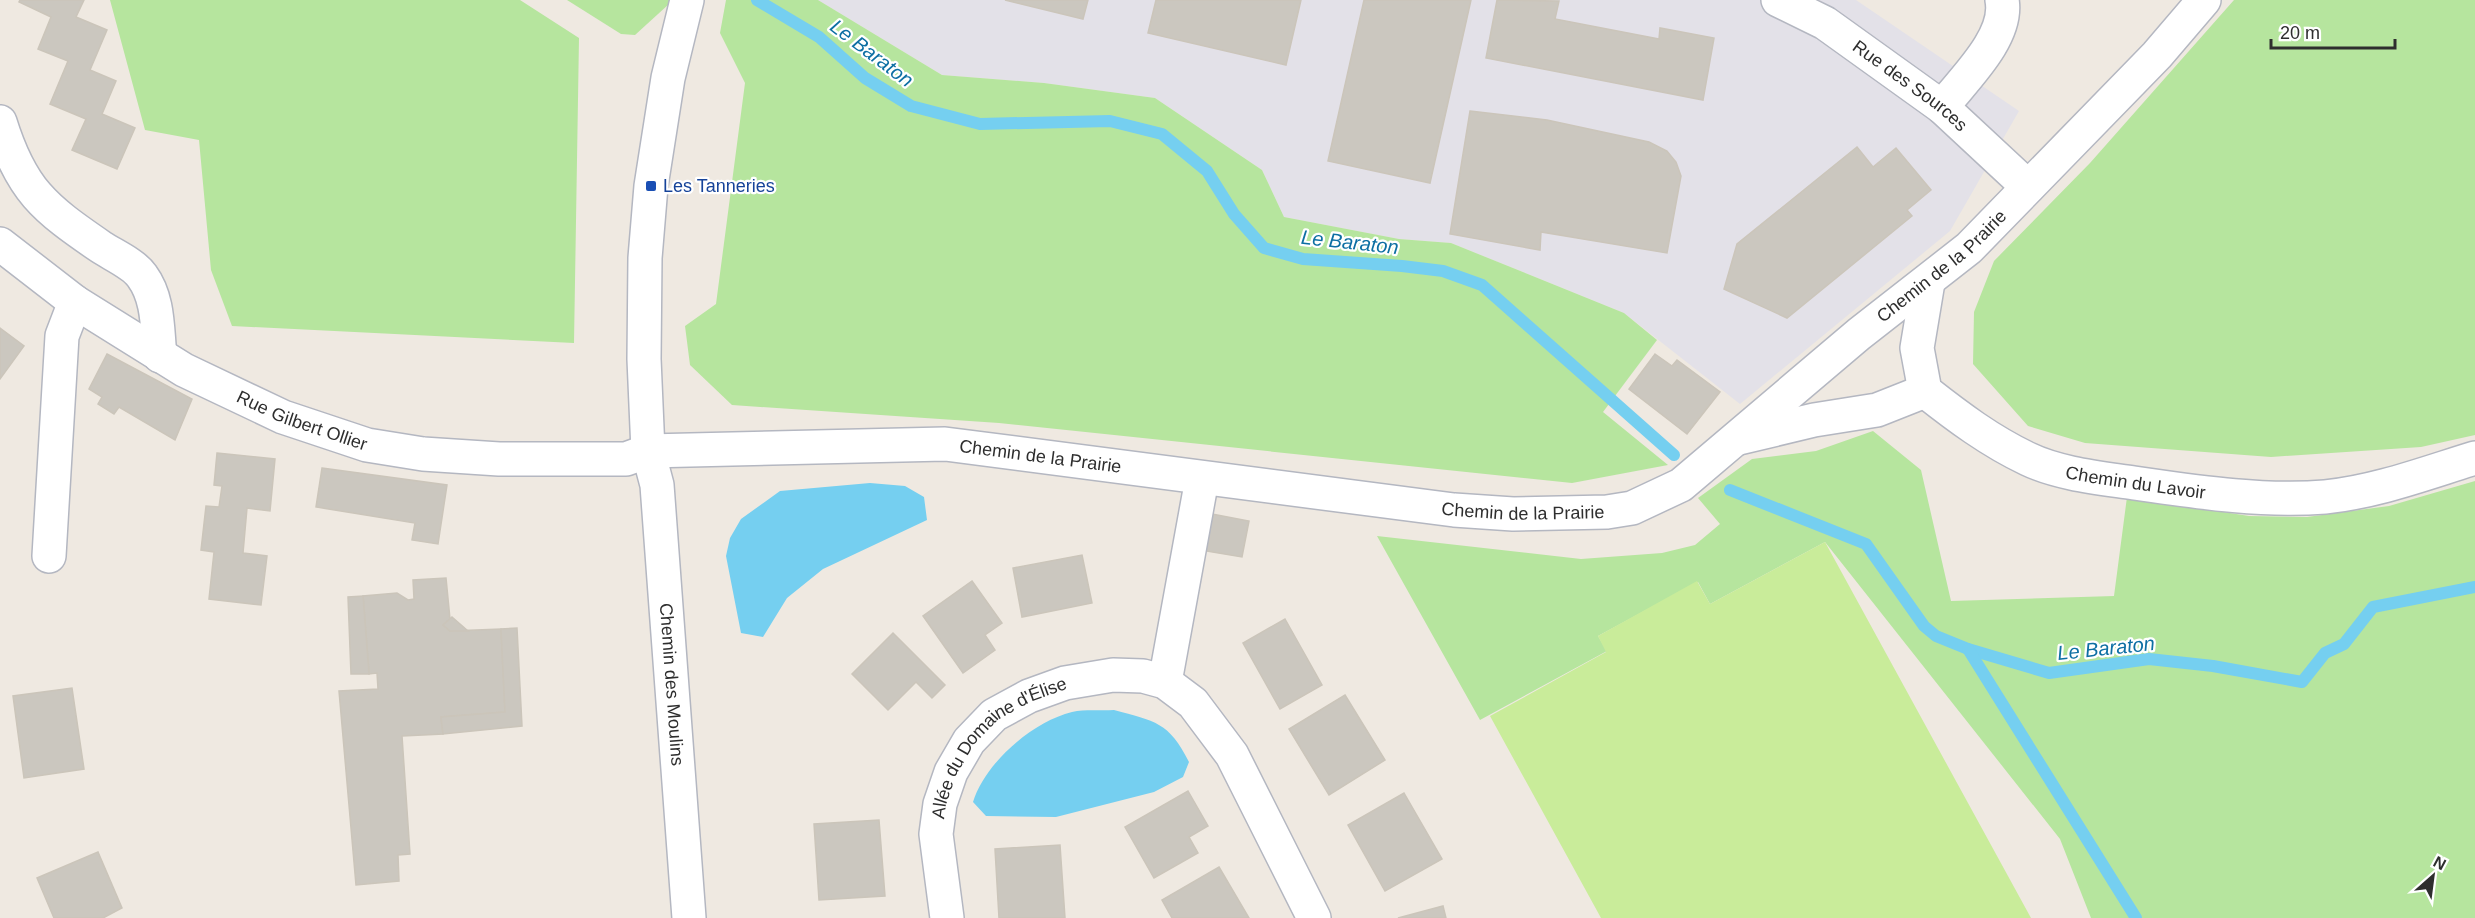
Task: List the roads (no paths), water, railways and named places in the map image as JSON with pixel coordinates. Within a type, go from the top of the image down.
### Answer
[{"type":"street","name":"Chemin des Moulins","points":[[687,0],[668,78],[651,186],[645,258],[644,359],[648,451],[657,485],[689,918]]},
{"type":"street","name":"Rue des Sources","points":[[1778,0],[1825,22],[1942,107],[2028,187]]},
{"type":"street","points":[[1942,107],[1997,37],[2004,9],[2002,0]]},
{"type":"street","name":"Chemin de la Prairie","points":[[648,451],[945,444],[1454,510],[1513,514],[1607,512],[1632,508],[1681,485],[1696,474],[1731,440],[1859,334],[1969,248],[2157,55],[2204,0]]},
{"type":"street","points":[[0,122],[9,153],[19,173],[40,200],[65,222],[141,274],[154,298],[160,356]]},
{"type":"street","name":"Rue Gilbert Ollier","points":[[0,244],[75,302],[184,370],[283,417],[367,445],[423,454],[499,459],[626,459],[648,451]]},
{"type":"street","points":[[1731,440],[1814,420],[1877,410],[1925,391],[1917,348],[1928,282]]},
{"type":"street","points":[[50,556],[62,336],[75,302]]},
{"type":"street","name":"Chemin du Lavoir","points":[[1925,391],[1978,432],[2030,460],[2083,475],[2200,492],[2263,497],[2326,497],[2390,484],[2475,458]]},
{"type":"street","points":[[1165,682],[1202,479]]},
{"type":"street","name":"Allée du Domaine d'Élise","points":[[947,918],[936,834],[940,804],[951,772],[969,741],[994,715],[1029,696],[1065,683],[1113,675],[1143,676],[1165,682],[1193,703],[1232,755],[1314,918]]},
{"type":"water","points":[[870,483],[905,486],[924,497],[927,520],[823,569],[787,598],[763,637],[741,633],[726,556],[730,538],[741,519],[780,491]]},
{"type":"water","points":[[1114,710],[1140,717],[1167,731],[1175,739],[1189,762],[1183,777],[1154,792],[1056,817],[986,816],[973,802],[979,787],[999,759],[1012,746],[1041,725],[1072,712]]},
{"type":"waterway","name":"Le Baraton","points":[[757,0],[819,37],[865,78],[911,106],[980,124],[1110,121],[1162,134],[1207,171],[1234,214],[1264,248],[1303,259],[1443,271],[1482,285],[1674,455]]},
{"type":"waterway","name":"Le Baraton","points":[[1730,490],[1866,544],[1924,626],[1936,636],[1968,649],[2049,673],[2149,659],[2213,666],[2302,682],[2325,653],[2344,644],[2373,607],[2475,587]]},
{"type":"waterway","points":[[1968,649],[2136,918]]},
{"type":"place","name":"Les Tanneries","points":[[651,186]]}]
